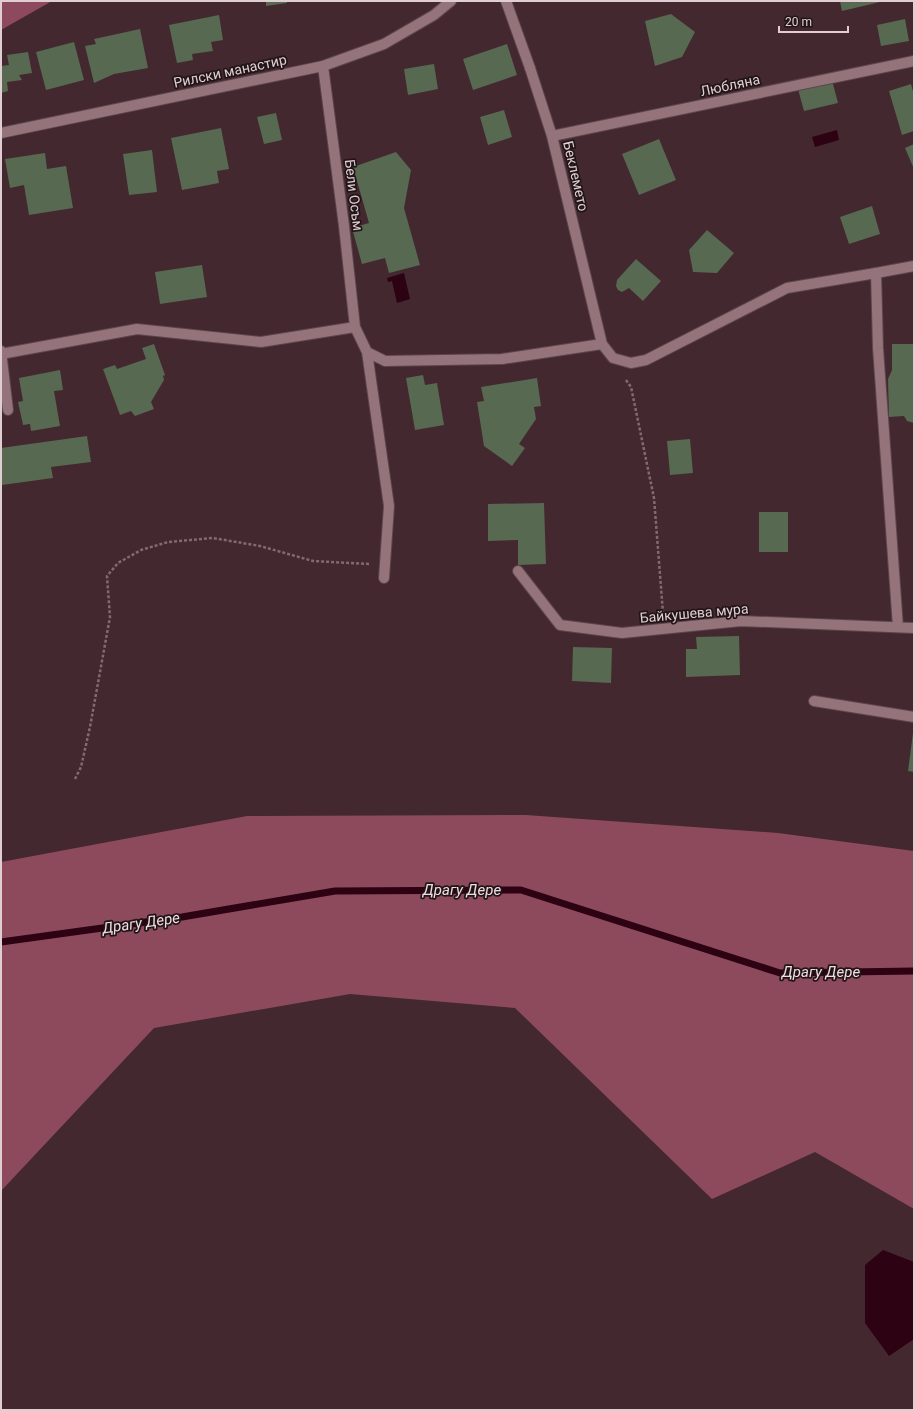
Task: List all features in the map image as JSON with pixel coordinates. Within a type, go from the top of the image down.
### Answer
[{"type":"street","name":"Рилски манастир","points":[[1,133],[323,66],[384,44],[434,15],[451,1]]},
{"type":"street","name":"Беклемето","points":[[506,1],[552,136],[602,344],[613,358]]},
{"type":"street","name":"Любляна","points":[[552,136],[914,61]]},
{"type":"street","name":"Бели Осъм","points":[[323,66],[344,226],[355,327],[367,352]]},
{"type":"street","points":[[613,358],[632,362],[646,360],[787,288],[914,266]]},
{"type":"street","points":[[876,273],[878,348],[898,627]]},
{"type":"street","points":[[8,410],[1,353],[137,328],[262,342],[355,327]]},
{"type":"street","points":[[367,352],[385,361],[502,359],[602,344]]},
{"type":"street","points":[[367,352],[388,506],[384,578]]},
{"type":"street","name":"Байкушева мура","points":[[518,571],[560,625],[622,633],[741,621],[914,628]]},
{"type":"street","points":[[814,701],[914,717]]},
{"type":"path","points":[[613,358],[631,387],[654,498],[664,629]]},
{"type":"path","points":[[75,779],[80,767],[90,727],[110,617],[107,576],[118,562],[141,550],[168,542],[213,538],[260,546],[313,560],[385,564]]},
{"type":"shaded area","points":[[1,1],[52,1],[1,30]]},
{"type":"shaded area","points":[[837,130],[839,140],[815,147],[812,137]]},
{"type":"shaded area","points":[[404,273],[410,299],[397,303],[392,281],[388,282],[387,278]]},
{"type":"shaded area","points":[[526,815],[778,833],[914,851],[914,1209],[815,1152],[712,1199],[515,1008],[350,994],[154,1028],[1,1191],[1,862],[247,816]]},
{"type":"shaded area","points":[[883,1250],[914,1262],[914,1339],[889,1356],[865,1323],[865,1265]]},
{"type":"building","points":[[266,1],[287,1],[287,3],[266,6]]},
{"type":"building","points":[[840,1],[879,1],[880,2],[842,11]]},
{"type":"building","points":[[671,14],[695,32],[682,57],[655,66],[645,21]]},
{"type":"building","points":[[219,15],[223,40],[211,42],[213,51],[192,54],[193,60],[177,63],[169,25]]},
{"type":"building","points":[[905,19],[909,41],[881,46],[877,25]]},
{"type":"building","points":[[140,29],[148,68],[114,74],[94,83],[85,46],[96,44],[94,39]]},
{"type":"building","points":[[74,42],[84,80],[46,90],[36,52]]},
{"type":"building","points":[[507,44],[517,75],[473,90],[463,59]]},
{"type":"building","points":[[28,52],[32,73],[19,75],[22,80],[7,82],[8,91],[1,93],[1,66],[9,65],[7,55]]},
{"type":"building","points":[[434,64],[438,89],[408,95],[404,69]]},
{"type":"building","points":[[832,80],[838,103],[804,111],[798,89]]},
{"type":"building","points":[[911,84],[914,95],[914,131],[902,135],[889,91]]},
{"type":"building","points":[[504,110],[512,137],[488,145],[480,117]]},
{"type":"building","points":[[276,113],[282,140],[264,144],[257,117]]},
{"type":"building","points":[[221,128],[229,169],[217,171],[219,183],[182,190],[171,138]]},
{"type":"building","points":[[659,139],[676,180],[639,195],[622,154]]},
{"type":"building","points":[[914,144],[914,169],[905,148]]},
{"type":"building","points":[[152,150],[157,192],[129,195],[123,154]]},
{"type":"building","points":[[396,152],[411,170],[404,208],[420,265],[389,273],[385,258],[362,264],[352,228],[369,223],[353,167]]},
{"type":"building","points":[[45,153],[47,169],[66,166],[73,208],[29,215],[24,185],[10,188],[5,159]]},
{"type":"building","points":[[872,206],[880,234],[849,244],[840,217]]},
{"type":"building","points":[[707,230],[734,253],[717,273],[693,272],[689,250]]},
{"type":"building","points":[[636,259],[661,281],[643,301],[629,288],[622,292],[618,290],[616,286],[617,280]]},
{"type":"building","points":[[202,265],[207,297],[160,304],[155,272]]},
{"type":"building","points":[[154,344],[165,375],[163,376],[164,380],[151,402],[154,409],[135,416],[131,411],[120,415],[103,369],[115,365],[117,369],[146,359],[142,348]]},
{"type":"building","points":[[892,344],[914,344],[914,423],[907,421],[904,416],[889,417],[888,379],[892,370]]},
{"type":"building","points":[[60,370],[63,390],[54,391],[60,426],[31,431],[30,424],[23,425],[18,402],[23,401],[19,378]]},
{"type":"building","points":[[423,375],[425,385],[437,383],[444,425],[415,430],[406,378]]},
{"type":"building","points":[[537,378],[541,406],[534,407],[536,419],[519,444],[525,448],[512,466],[484,446],[477,402],[484,401],[481,387]]},
{"type":"building","points":[[87,436],[91,462],[51,467],[53,478],[2,485],[1,448]]},
{"type":"building","points":[[690,439],[693,473],[670,475],[667,441]]},
{"type":"building","points":[[544,503],[546,564],[518,565],[518,540],[488,541],[488,504]]},
{"type":"building","points":[[759,512],[788,512],[788,552],[759,552]]},
{"type":"building","points":[[739,636],[740,675],[686,677],[686,649],[697,649],[696,637]]},
{"type":"building","points":[[573,647],[612,648],[611,683],[572,681]]},
{"type":"building","points":[[914,733],[914,772],[908,771]]},
{"type":"waterway","name":"Драгу Дере","points":[[1,942],[182,917],[335,891],[521,890],[780,973],[914,971]]}]
